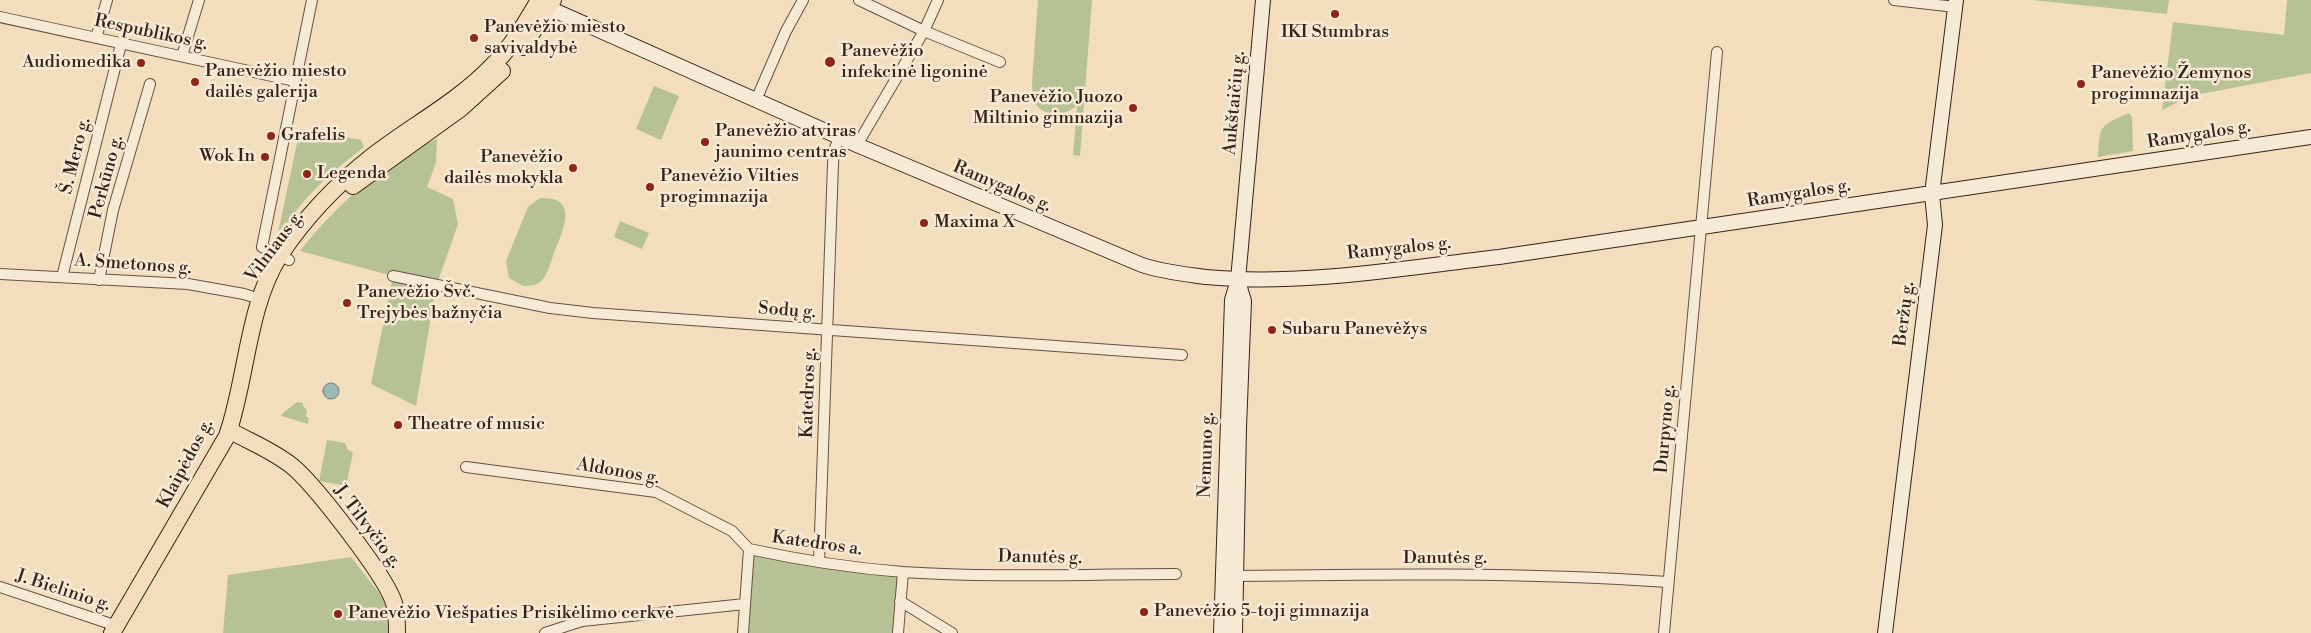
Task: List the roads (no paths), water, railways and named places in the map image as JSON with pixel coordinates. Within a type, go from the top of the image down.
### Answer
[{"type":"main road","name":"Aukštaičių g.","points":[[1244,209],[1263,0]]},
{"type":"main road","name":"Ramygalos g.","points":[[545,3],[857,145],[1142,265],[1169,273],[1238,280],[1382,272],[1700,228],[2311,137]]},
{"type":"main road","name":"Vilniaus g.","points":[[262,300],[285,257],[316,210],[348,177],[370,158],[468,88],[491,68],[545,3]]},
{"type":"main road","name":"Beržų g.","points":[[1885,633],[1935,225],[1932,194],[1956,4]]},
{"type":"main road","name":"Nemuno g.","points":[[1221,633],[1231,309],[1238,280],[1244,209]]},
{"type":"main road","name":"Nemuno g.","points":[[1235,633],[1239,427],[1244,301],[1238,280]]},
{"type":"main road","name":"Klaipėdos g.","points":[[115,629],[227,436],[262,300]]},
{"type":"main road","name":"J. Tilvyčio g.","points":[[227,436],[280,458],[299,472],[310,484],[380,576],[394,603],[397,633]]},
{"type":"street","points":[[96,38],[107,0]]},
{"type":"street","points":[[182,56],[200,0]]},
{"type":"street","points":[[285,257],[262,248],[312,0]]},
{"type":"street","points":[[756,100],[786,31],[803,0]]},
{"type":"street","points":[[859,0],[924,31],[1000,62]]},
{"type":"street","points":[[857,145],[924,31],[938,0]]},
{"type":"street","points":[[1894,0],[1956,4]]},
{"type":"street","name":"Respublikos g.","points":[[0,17],[295,82]]},
{"type":"street","name":"Š. Mero g.","points":[[62,277],[121,44]]},
{"type":"street","name":"Durpyno g.","points":[[1664,633],[1717,52]]},
{"type":"street","name":"Perkūno g.","points":[[99,280],[113,210],[150,84]]},
{"type":"street","name":"Katedros g.","points":[[818,562],[833,164],[834,151],[840,137]]},
{"type":"street","name":"A. Smetonos g.","points":[[0,274],[188,284],[244,294],[262,300]]},
{"type":"street","name":"Sodų g.","points":[[393,276],[550,308],[1182,355]]},
{"type":"street","name":"Aldonos g.","points":[[466,467],[656,492],[732,531],[749,549]]},
{"type":"street","name":"Katedros a.","points":[[743,633],[749,549],[818,562],[903,572]]},
{"type":"street","points":[[898,633],[903,572]]},
{"type":"street","name":"Danutės g.","points":[[903,572],[1073,576],[1176,574]]},
{"type":"street","name":"Danutės g.","points":[[1222,577],[1476,575],[1608,578],[1668,582]]},
{"type":"street","name":"J. Bielinio g.","points":[[0,587],[115,629]]},
{"type":"street","points":[[900,601],[952,633]]},
{"type":"street","points":[[545,633],[582,621],[745,604]]},
{"type":"water","points":[[328,383],[334,383],[339,388],[337,397],[328,399],[323,394],[323,388]]},
{"type":"place","name":"IKI Stumbras","points":[[1335,14]]},
{"type":"place","name":"Panevėžio miesto savivaldybė","points":[[474,38]]},
{"type":"place","name":"Panevėžio infekcinė ligoninė","points":[[830,62]]},
{"type":"place","name":"Audiomedika","points":[[141,63]]},
{"type":"place","name":"Panevėžio miesto dailės galerija","points":[[195,82]]},
{"type":"place","name":"Panevėžio Žemynos progimnazija","points":[[2081,84]]},
{"type":"place","name":"Panevėžio Juozo Miltinio gimnazija","points":[[1133,108]]},
{"type":"place","name":"Grafelis","points":[[271,136]]},
{"type":"place","name":"Panevėžio atviras jaunimo centras","points":[[705,142]]},
{"type":"place","name":"Wok In","points":[[265,157]]},
{"type":"place","name":"Panevėžio dailės mokykla","points":[[573,168]]},
{"type":"place","name":"Legenda","points":[[307,174]]},
{"type":"place","name":"Panevėžio Vilties progimnazija","points":[[650,187]]},
{"type":"place","name":"Maxima X","points":[[924,223]]},
{"type":"place","name":"Panevėžio Švč. Trejybės bažnyčia","points":[[347,303]]},
{"type":"place","name":"Subaru Panevėžys","points":[[1272,330]]},
{"type":"place","name":"Theatre of music","points":[[398,425]]},
{"type":"place","name":"Panevėžio 5-toji gimnazija","points":[[1144,612]]},
{"type":"place","name":"Panevėžio Viešpaties Prisikėlimo cerkvė","points":[[338,614]]}]
